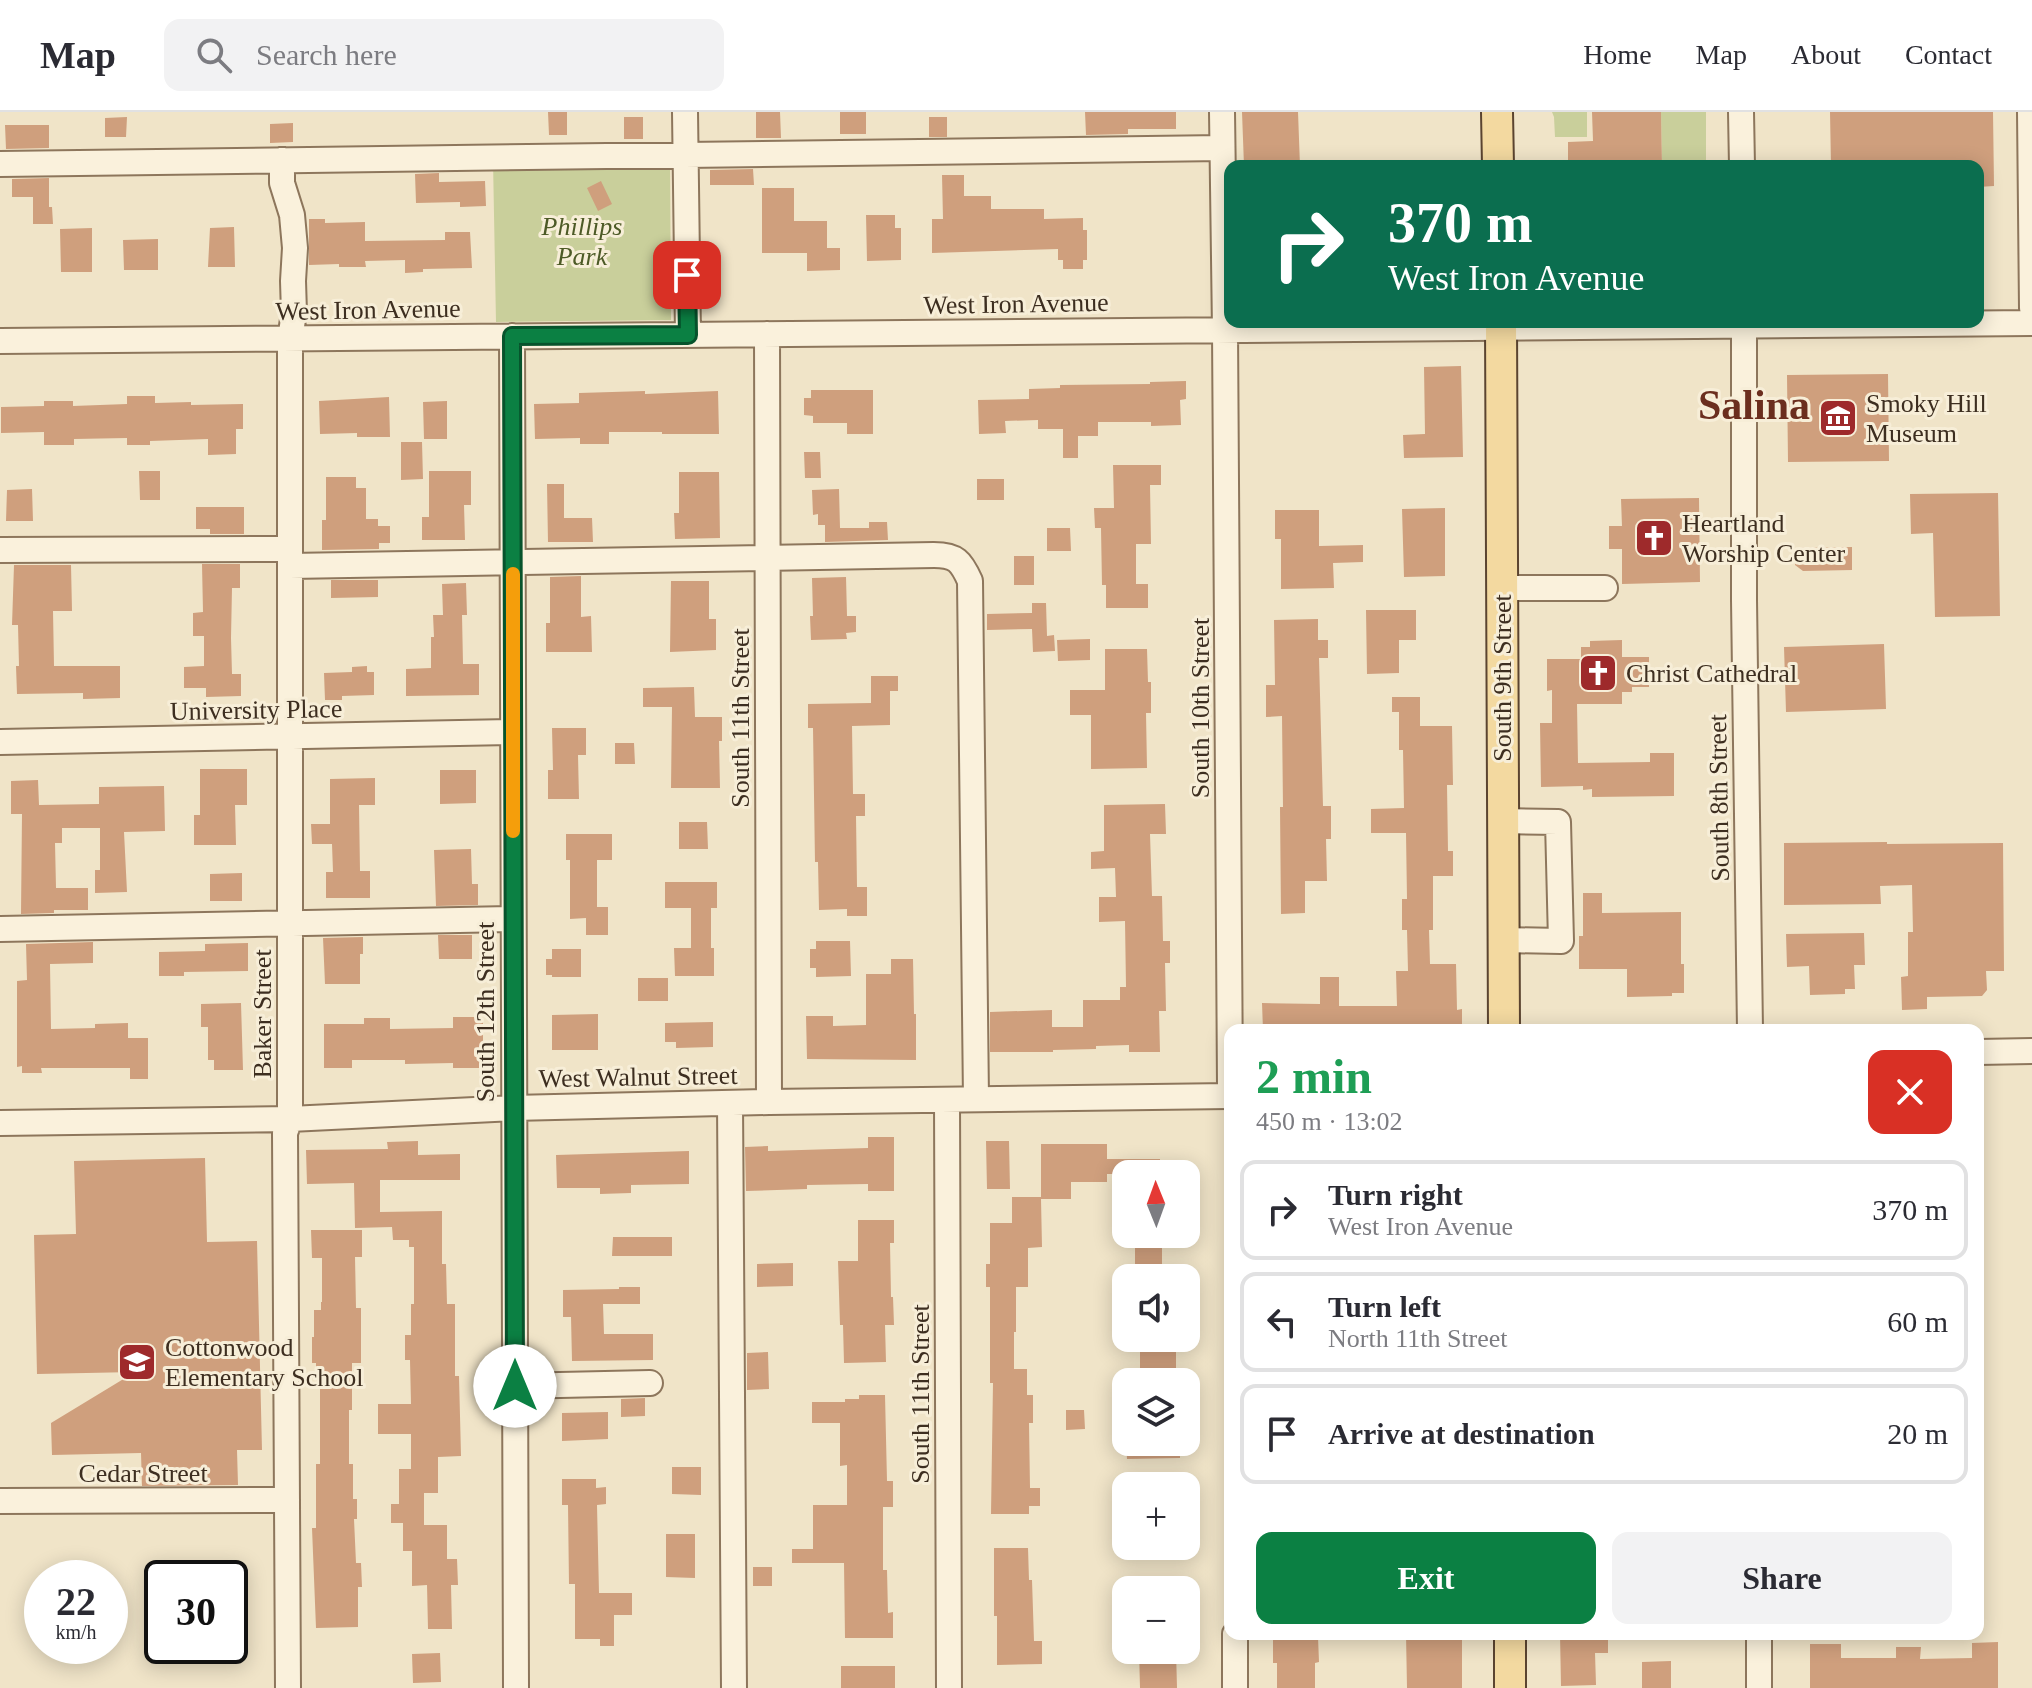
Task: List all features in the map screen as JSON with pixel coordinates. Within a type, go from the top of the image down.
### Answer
[{"type":"main road","points":[[1497,112],[1498,160]]},
{"type":"main road","name":"South 9th Street","points":[[1501,328],[1504,1024]]},
{"type":"main road","points":[[1510,1640],[1510,1688]]},
{"type":"street","points":[[685,112],[688,335]]},
{"type":"street","name":"South 10th Street","points":[[1222,112],[1224,269]]},
{"type":"street","points":[[1741,112],[1742,160]]},
{"type":"street","points":[[2030,112],[2032,308]]},
{"type":"street","points":[[0,164],[1222,148]]},
{"type":"street","name":"Baker Street","points":[[282,160],[282,183],[292,215],[295,248],[294,313],[290,339],[290,1119],[285,1133],[288,1688]]},
{"type":"street","name":"West Iron Avenue","points":[[1984,323],[2032,323]]},
{"type":"street","name":"West Iron Avenue","points":[[0,341],[1317,328]]},
{"type":"street","name":"South 8th Street","points":[[1744,328],[1750,1024]]},
{"type":"street","name":"South 10th Street","points":[[1225,330],[1230,1024]]},
{"type":"street","name":"South 11th Street","points":[[767,334],[769,1102]]},
{"type":"street","name":"South 12th Street","points":[[512,336],[516,1688]]},
{"type":"street","points":[[0,550],[513,563],[949,555],[963,566],[970,581],[976,1099]]},
{"type":"street","points":[[1502,588],[1605,588]]},
{"type":"street","name":"University Place","points":[[0,742],[513,732]]},
{"type":"street","points":[[1503,821],[1558,822],[1561,941],[1503,940]]},
{"type":"street","points":[[0,929],[513,919]]},
{"type":"street","points":[[1984,1052],[2032,1051]]},
{"type":"street","name":"West Walnut Street","points":[[0,1123],[290,1119],[513,1108],[769,1102],[1224,1096]]},
{"type":"street","name":"South 11th Street","points":[[947,1100],[949,1688]]},
{"type":"street","points":[[730,1103],[734,1688]]},
{"type":"street","points":[[515,1386],[650,1383]]},
{"type":"street","name":"Cedar Street","points":[[0,1501],[287,1500]]},
{"type":"street","points":[[1235,1640],[1235,1688]]},
{"type":"street","points":[[1759,1640],[1759,1688]]},
{"type":"green space","points":[[1552,112],[1587,112],[1587,137],[1555,137]]},
{"type":"green space","points":[[1661,112],[1706,112],[1706,160],[1662,160]]},
{"type":"green space","name":"Phillips Park","points":[[670,159],[671,320],[496,322],[493,160]]},
{"type":"building","points":[[548,112],[567,112],[567,135],[549,135]]},
{"type":"building","points":[[756,112],[780,112],[781,138],[756,138]]},
{"type":"building","points":[[840,112],[866,112],[866,134],[840,134]]},
{"type":"building","points":[[1085,112],[1176,112],[1176,129],[1128,129],[1128,134],[1086,135]]},
{"type":"building","points":[[1242,112],[1298,112],[1300,160],[1244,160]]},
{"type":"building","points":[[1592,112],[1661,112],[1662,160],[1568,160],[1568,142],[1593,141]]},
{"type":"building","points":[[1830,112],[1993,112],[1994,186],[1984,187],[1984,160],[1831,160]]},
{"type":"building","points":[[127,117],[126,137],[105,137],[105,118]]},
{"type":"building","points":[[624,117],[643,117],[643,139],[624,139]]},
{"type":"building","points":[[929,117],[947,117],[947,137],[929,137]]},
{"type":"building","points":[[293,123],[293,142],[270,143],[270,124]]},
{"type":"building","points":[[5,125],[49,125],[49,148],[6,149]]},
{"type":"building","points":[[753,169],[754,185],[710,185],[710,170]]},
{"type":"building","points":[[439,173],[439,182],[485,181],[486,206],[460,207],[460,202],[416,203],[415,174]]},
{"type":"building","points":[[942,175],[964,175],[964,196],[991,196],[991,209],[1044,209],[1044,219],[1083,218],[1083,230],[1087,230],[1087,260],[1083,260],[1083,269],[1063,269],[1063,260],[1058,260],[1058,249],[932,253],[932,219],[943,219]]},
{"type":"building","points":[[49,178],[49,207],[52,207],[53,224],[33,224],[33,197],[12,197],[12,179]]},
{"type":"building","points":[[601,181],[612,204],[598,211],[587,188]]},
{"type":"building","points":[[762,188],[794,188],[794,221],[827,221],[827,248],[840,248],[840,270],[807,271],[807,253],[762,253]]},
{"type":"building","points":[[866,215],[895,215],[895,228],[901,228],[901,260],[867,261]]},
{"type":"building","points":[[309,219],[325,219],[325,223],[365,222],[365,241],[445,240],[445,232],[470,232],[472,268],[423,269],[423,272],[405,273],[405,260],[365,261],[366,267],[309,265]]},
{"type":"building","points":[[234,227],[235,267],[208,267],[210,228]]},
{"type":"building","points":[[92,228],[92,272],[61,272],[60,229]]},
{"type":"building","points":[[158,239],[158,270],[124,270],[123,240]]},
{"type":"building","points":[[1461,366],[1463,457],[1404,458],[1403,435],[1425,434],[1424,367]]},
{"type":"building","name":"Smoky Hill Museum","points":[[1888,374],[1889,461],[1788,462],[1787,375]]},
{"type":"building","points":[[1186,381],[1186,399],[1180,400],[1181,425],[1098,422],[1098,436],[1078,436],[1078,458],[1063,458],[1063,429],[1038,429],[1038,420],[1005,421],[1006,433],[979,434],[978,400],[1029,399],[1029,389],[1060,388],[1060,385]]},
{"type":"building","points":[[811,390],[873,390],[873,434],[847,434],[847,423],[813,423],[813,416],[804,415],[804,398],[811,398]]},
{"type":"building","points":[[645,391],[645,394],[718,391],[719,434],[609,432],[609,444],[580,444],[580,438],[535,439],[534,404],[579,403],[579,393]]},
{"type":"building","points":[[127,396],[155,396],[155,403],[243,404],[243,429],[236,429],[236,454],[208,455],[208,439],[127,445],[127,438],[74,439],[74,445],[44,445],[44,432],[1,433],[1,407],[44,406],[44,401],[73,401],[73,406],[127,404]]},
{"type":"building","points":[[389,397],[390,437],[357,437],[357,433],[320,434],[319,401]]},
{"type":"building","points":[[447,401],[447,439],[424,439],[423,402]]},
{"type":"building","points":[[401,442],[422,442],[423,479],[401,480]]},
{"type":"building","points":[[804,452],[820,452],[821,478],[805,478]]},
{"type":"building","points":[[1113,465],[1161,465],[1161,485],[1150,485],[1151,544],[1136,544],[1136,584],[1148,584],[1148,608],[1106,608],[1106,585],[1102,585],[1101,528],[1095,528],[1094,508],[1114,508]]},
{"type":"building","points":[[139,471],[160,471],[160,500],[140,500]]},
{"type":"building","points":[[429,471],[471,471],[471,505],[464,505],[465,540],[422,540],[422,517],[429,517]]},
{"type":"building","points":[[679,472],[719,472],[720,538],[675,539],[674,513],[679,513]]},
{"type":"building","points":[[326,477],[356,477],[356,488],[366,488],[366,519],[378,519],[378,526],[390,526],[390,543],[379,543],[379,549],[322,550]]},
{"type":"building","points":[[977,479],[1004,479],[1004,500],[977,500]]},
{"type":"building","points":[[547,484],[564,484],[564,518],[592,518],[593,542],[548,542]]},
{"type":"building","points":[[32,489],[33,521],[6,521],[7,490]]},
{"type":"building","points":[[839,489],[840,528],[869,528],[869,522],[887,522],[888,540],[825,542],[825,525],[818,525],[818,514],[813,515],[812,490]]},
{"type":"building","points":[[1998,493],[2000,616],[1935,617],[1933,533],[1911,534],[1910,494]]},
{"type":"building","name":"Heartland Worship Center","points":[[1699,498],[1700,582],[1622,584],[1622,549],[1609,549],[1609,526],[1622,526],[1621,499]]},
{"type":"building","points":[[196,507],[244,507],[244,534],[210,534],[210,529],[196,529]]},
{"type":"building","points":[[1445,508],[1445,576],[1404,577],[1402,509]]},
{"type":"building","points":[[1275,510],[1319,510],[1319,546],[1363,545],[1363,562],[1333,563],[1334,588],[1281,589],[1281,539],[1275,539]]},
{"type":"building","points":[[1047,528],[1070,528],[1071,551],[1047,551]]},
{"type":"building","points":[[1852,547],[1852,570],[1803,571],[1795,565],[1795,548]]},
{"type":"building","points":[[1014,556],[1034,556],[1034,585],[1014,585]]},
{"type":"building","points":[[202,564],[240,564],[240,588],[232,588],[231,638],[232,674],[241,674],[241,696],[206,697],[206,688],[184,688],[184,667],[204,666],[204,636],[193,636],[193,613],[203,612]]},
{"type":"building","points":[[14,565],[71,565],[72,611],[53,611],[54,666],[120,666],[120,698],[83,699],[83,693],[17,694],[18,625],[12,625]]},
{"type":"building","points":[[581,576],[581,617],[591,616],[592,652],[546,652],[546,623],[550,623],[550,577]]},
{"type":"building","points":[[846,577],[847,616],[856,616],[856,632],[846,633],[847,639],[811,640],[812,578]]},
{"type":"building","points":[[331,580],[378,580],[378,597],[331,598]]},
{"type":"building","points":[[671,581],[709,581],[709,619],[716,619],[716,650],[670,652]]},
{"type":"building","points":[[466,583],[467,615],[462,615],[463,664],[479,664],[479,695],[406,696],[406,669],[431,668],[433,615],[443,615],[442,584]]},
{"type":"building","points":[[1032,603],[1046,603],[1047,636],[1054,635],[1055,651],[1033,652],[1032,629],[987,630],[987,614],[1032,613]]},
{"type":"building","points":[[1366,610],[1416,610],[1416,640],[1399,640],[1399,673],[1367,674]]},
{"type":"building","points":[[1318,619],[1318,640],[1328,640],[1328,658],[1319,658],[1323,806],[1331,806],[1331,839],[1326,839],[1327,881],[1305,881],[1305,913],[1281,914],[1282,716],[1266,717],[1266,685],[1275,685],[1274,620]]},
{"type":"building","points":[[1090,639],[1090,660],[1058,661],[1057,640]]},
{"type":"building","points":[[1622,640],[1622,657],[1649,657],[1649,687],[1632,687],[1632,692],[1622,692],[1622,704],[1577,704],[1578,763],[1650,762],[1650,753],[1674,753],[1674,796],[1592,797],[1592,789],[1583,790],[1583,786],[1541,787],[1540,723],[1552,723],[1552,690],[1547,691],[1547,659],[1581,659],[1581,647],[1590,647],[1590,641]]},
{"type":"building","points":[[1884,644],[1886,709],[1786,712],[1784,647]]},
{"type":"building","points":[[1105,649],[1147,649],[1151,713],[1146,713],[1147,768],[1091,769],[1091,715],[1070,715],[1070,690],[1105,690]]},
{"type":"building","points":[[367,666],[367,672],[374,672],[374,695],[325,700],[324,673],[352,672],[352,667]]},
{"type":"building","points":[[871,676],[898,676],[898,691],[890,691],[890,725],[852,726],[853,794],[865,794],[865,816],[856,816],[857,887],[867,887],[867,916],[847,916],[847,909],[819,910],[818,862],[815,862],[813,728],[808,728],[808,704],[871,703]]},
{"type":"building","points":[[694,687],[695,717],[722,717],[720,788],[671,788],[672,707],[643,707],[643,688]]},
{"type":"building","points":[[1392,697],[1420,697],[1420,726],[1452,726],[1453,785],[1447,785],[1448,851],[1453,851],[1453,876],[1433,876],[1430,964],[1456,964],[1457,1010],[1462,1009],[1462,1024],[1263,1024],[1262,1003],[1320,1004],[1320,977],[1339,977],[1339,1006],[1397,1006],[1396,971],[1408,971],[1407,930],[1402,930],[1402,899],[1407,899],[1406,833],[1371,833],[1371,809],[1404,808],[1399,712],[1392,712]]},
{"type":"building","points":[[552,728],[586,728],[586,755],[578,755],[579,799],[548,799],[548,770],[553,770]]},
{"type":"building","points":[[615,743],[634,743],[635,764],[615,764]]},
{"type":"building","points":[[200,769],[247,769],[247,805],[235,805],[236,845],[194,845],[194,815],[200,815]]},
{"type":"building","points":[[440,770],[476,770],[476,803],[440,804]]},
{"type":"building","points":[[375,778],[375,805],[359,805],[360,871],[370,871],[370,898],[326,898],[326,872],[333,872],[332,844],[312,844],[311,824],[330,824],[330,779]]},
{"type":"building","points":[[38,780],[39,805],[99,804],[99,787],[164,786],[165,831],[124,832],[127,892],[95,893],[95,870],[100,870],[100,828],[62,828],[62,843],[55,843],[56,888],[88,888],[88,910],[21,914],[22,814],[11,814],[11,781]]},
{"type":"building","points":[[1165,804],[1166,834],[1150,834],[1152,896],[1162,896],[1163,941],[1170,941],[1170,963],[1165,963],[1166,1011],[1159,1011],[1160,1052],[1129,1052],[1129,1045],[1053,1052],[990,1052],[990,1012],[1052,1010],[1052,1027],[1083,1027],[1083,1000],[1120,1000],[1120,987],[1126,987],[1125,921],[1099,922],[1099,897],[1116,897],[1115,868],[1091,869],[1091,852],[1104,851],[1104,805]]},
{"type":"building","points":[[679,822],[707,822],[708,849],[679,849]]},
{"type":"building","points":[[566,834],[612,834],[612,860],[597,860],[597,907],[608,907],[608,935],[586,935],[586,918],[570,919],[570,860],[566,860]]},
{"type":"building","points":[[1784,843],[2003,843],[2004,971],[1986,971],[1987,990],[1982,996],[1927,997],[1927,1009],[1902,1010],[1901,977],[1908,976],[1908,932],[1913,932],[1912,885],[1880,886],[1881,904],[1784,905]]},
{"type":"building","points":[[471,849],[472,884],[478,884],[478,905],[436,906],[434,850]]},
{"type":"building","points":[[242,873],[242,901],[210,901],[210,874]]},
{"type":"building","points":[[665,882],[717,882],[717,908],[711,908],[714,976],[675,976],[674,948],[691,948],[691,908],[665,908]]},
{"type":"building","points":[[1583,893],[1602,893],[1602,913],[1681,912],[1684,993],[1627,997],[1627,969],[1579,969]]},
{"type":"building","points":[[1864,933],[1865,965],[1854,965],[1855,989],[1845,989],[1845,994],[1810,995],[1809,966],[1787,967],[1786,934]]},
{"type":"building","points":[[438,935],[472,935],[472,959],[439,959]]},
{"type":"building","points":[[363,937],[360,984],[325,984],[323,938]]},
{"type":"building","points":[[816,941],[850,941],[851,976],[816,977],[816,968],[810,968],[810,949],[816,949]]},
{"type":"building","points":[[93,942],[93,963],[50,964],[51,1029],[95,1028],[95,1024],[128,1023],[128,1038],[148,1038],[148,1079],[130,1079],[130,1068],[41,1068],[42,1073],[22,1073],[22,1066],[17,1067],[17,981],[27,980],[26,944]]},
{"type":"building","points":[[248,943],[248,971],[184,972],[184,976],[159,976],[159,952],[205,951],[205,944]]},
{"type":"building","points":[[552,949],[581,949],[581,977],[546,975],[546,959],[552,959]]},
{"type":"building","points":[[891,959],[913,959],[916,1060],[807,1059],[806,1016],[833,1016],[833,1026],[866,1025],[866,974],[891,974]]},
{"type":"building","points":[[638,978],[668,978],[668,1001],[638,1001]]},
{"type":"building","points":[[241,1003],[243,1070],[214,1070],[214,1060],[208,1060],[208,1027],[201,1027],[201,1004]]},
{"type":"building","points":[[598,1014],[598,1050],[552,1050],[552,1015]]},
{"type":"building","points":[[453,1017],[483,1017],[483,1068],[453,1068],[453,1063],[405,1064],[405,1060],[352,1060],[352,1068],[324,1068],[324,1024],[364,1024],[364,1018],[390,1018],[390,1029],[453,1028]]},
{"type":"building","points":[[713,1022],[713,1047],[676,1048],[676,1042],[665,1042],[665,1023]]},
{"type":"building","points":[[868,1137],[894,1137],[894,1191],[868,1191],[868,1184],[807,1185],[807,1189],[746,1191],[745,1147],[768,1146],[768,1151],[868,1148]]},
{"type":"building","points":[[418,1141],[418,1155],[460,1154],[460,1180],[380,1180],[380,1212],[442,1211],[442,1264],[446,1264],[447,1304],[455,1304],[455,1376],[459,1376],[461,1456],[438,1457],[438,1493],[424,1493],[424,1525],[447,1525],[447,1559],[457,1559],[458,1585],[451,1585],[452,1629],[428,1629],[427,1585],[412,1586],[412,1551],[403,1551],[403,1523],[391,1523],[391,1504],[399,1504],[399,1469],[411,1469],[411,1434],[378,1434],[378,1404],[411,1404],[410,1360],[405,1360],[405,1335],[411,1335],[414,1247],[409,1247],[409,1240],[393,1240],[392,1227],[355,1228],[354,1183],[307,1184],[306,1150],[388,1149],[387,1142]]},
{"type":"building","points":[[986,1141],[1009,1141],[1010,1189],[987,1189]]},
{"type":"building","points":[[1041,1144],[1107,1144],[1107,1159],[1160,1159],[1112,1160],[1112,1174],[1107,1174],[1107,1182],[1071,1182],[1071,1199],[1041,1199],[1042,1247],[1028,1248],[1028,1287],[1016,1287],[1014,1332],[1014,1369],[1027,1369],[1027,1395],[1033,1395],[1033,1423],[1029,1423],[1030,1488],[1040,1488],[1040,1506],[1029,1506],[1029,1514],[991,1514],[993,1383],[990,1383],[990,1287],[986,1287],[986,1264],[990,1264],[990,1223],[1012,1223],[1012,1197],[1041,1197]]},
{"type":"building","points":[[689,1151],[689,1184],[631,1185],[631,1193],[600,1194],[600,1188],[557,1188],[556,1155]]},
{"type":"building","points":[[205,1158],[207,1242],[257,1241],[262,1450],[237,1450],[238,1485],[142,1486],[141,1453],[52,1455],[51,1423],[135,1372],[37,1374],[34,1235],[76,1234],[74,1161]]},
{"type":"building","points":[[858,1220],[894,1220],[894,1243],[890,1243],[894,1325],[885,1325],[886,1362],[844,1363],[838,1261],[858,1261]]},
{"type":"building","points":[[311,1230],[362,1230],[362,1257],[355,1257],[356,1308],[361,1308],[361,1363],[352,1363],[352,1410],[349,1410],[349,1464],[353,1464],[353,1499],[357,1499],[357,1519],[354,1519],[356,1563],[361,1563],[362,1587],[358,1587],[358,1627],[316,1628],[312,1528],[316,1528],[316,1464],[320,1464],[320,1388],[316,1387],[316,1363],[312,1363],[312,1337],[314,1310],[321,1310],[322,1258],[312,1258]]},
{"type":"building","points":[[613,1237],[672,1237],[672,1256],[612,1256]]},
{"type":"building","points":[[1135,1248],[1162,1248],[1162,1264],[1135,1264]]},
{"type":"building","points":[[793,1263],[793,1286],[757,1287],[757,1264]]},
{"type":"building","points":[[640,1287],[640,1304],[603,1304],[604,1334],[653,1334],[653,1360],[572,1361],[571,1317],[563,1317],[563,1290]]},
{"type":"building","points":[[768,1352],[769,1389],[747,1390],[747,1353]]},
{"type":"building","points":[[1140,1352],[1176,1352],[1176,1368],[1140,1368]]},
{"type":"building","points":[[859,1395],[885,1395],[887,1481],[893,1481],[893,1507],[883,1507],[883,1570],[887,1570],[888,1613],[893,1612],[893,1638],[845,1638],[844,1563],[792,1563],[792,1549],[813,1549],[813,1505],[847,1505],[847,1465],[840,1466],[840,1423],[812,1423],[812,1402],[845,1402],[845,1399],[859,1399]]},
{"type":"building","points":[[645,1398],[645,1416],[621,1417],[621,1399]]},
{"type":"building","points":[[1066,1410],[1084,1410],[1085,1429],[1066,1430]]},
{"type":"building","points":[[608,1412],[608,1439],[562,1441],[562,1413]]},
{"type":"building","points":[[1127,1456],[1180,1456],[1180,1458],[1127,1459]]},
{"type":"building","points":[[672,1467],[701,1467],[701,1495],[672,1494]]},
{"type":"building","points":[[562,1479],[596,1479],[596,1488],[606,1487],[606,1504],[597,1505],[599,1593],[632,1593],[632,1615],[614,1615],[614,1646],[600,1646],[600,1639],[575,1639],[575,1584],[569,1584],[568,1505],[562,1505]]},
{"type":"building","points":[[666,1534],[695,1534],[695,1578],[666,1577]]},
{"type":"building","points":[[994,1548],[1028,1548],[1034,1641],[1042,1641],[1042,1664],[997,1665]]},
{"type":"building","points":[[753,1567],[772,1567],[772,1586],[753,1586]]},
{"type":"building","points":[[1273,1640],[1318,1640],[1315,1688],[1277,1688],[1277,1663],[1273,1663]]},
{"type":"building","points":[[1406,1640],[1462,1640],[1462,1688],[1407,1688]]},
{"type":"building","points":[[1560,1640],[1608,1640],[1608,1653],[1595,1653],[1596,1685],[1561,1686]]},
{"type":"building","points":[[1998,1642],[1998,1688],[1810,1688],[1810,1644],[1841,1644],[1841,1658],[1896,1658],[1896,1647],[1921,1647],[1920,1659],[1972,1658],[1972,1643]]},
{"type":"building","points":[[440,1653],[441,1682],[413,1683],[412,1654]]},
{"type":"building","points":[[1671,1661],[1671,1688],[1642,1688],[1642,1662]]},
{"type":"building","points":[[1139,1664],[1176,1664],[1177,1688],[1140,1688]]},
{"type":"building","points":[[841,1666],[895,1666],[895,1688],[841,1688]]},
{"type":"slow traffic","points":[[513,574],[513,831]]},
{"type":"place","name":"Smoky Hill Museum","points":[[1838,418]]},
{"type":"place","name":"Heartland Worship Center","points":[[1654,538]]},
{"type":"place","name":"Christ Cathedral","points":[[1598,673]]},
{"type":"place","name":"Cottonwood Elementary School","points":[[137,1362]]},
{"type":"district","name":"Salina","points":[[1754,405]]},
{"type":"route","points":[[515,1386],[512,336],[688,335],[687,275]]}]
